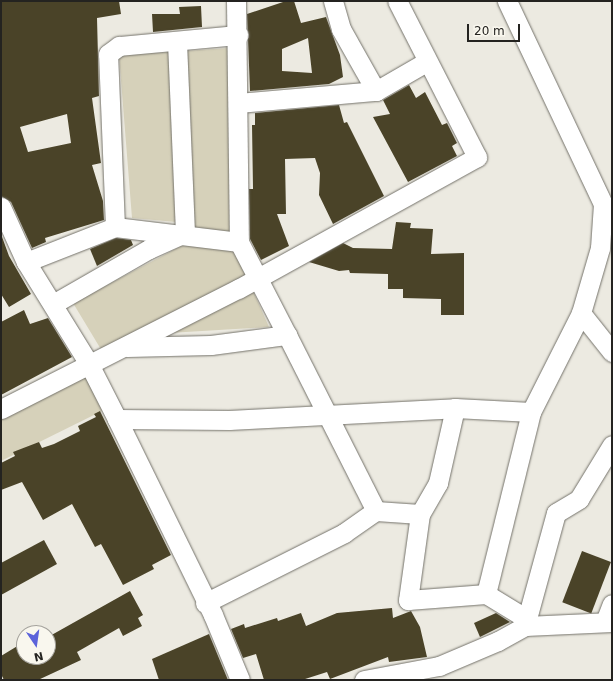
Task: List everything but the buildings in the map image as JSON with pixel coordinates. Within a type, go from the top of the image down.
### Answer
[{"type":"street","points":[[236,1],[238,35],[239,242],[255,277],[287,335],[376,511]]},
{"type":"street","points":[[333,1],[341,30],[376,91]]},
{"type":"street","points":[[1,409],[238,289],[255,277],[477,157],[426,62],[397,1]]},
{"type":"street","points":[[486,594],[531,412],[581,313],[600,248],[608,201],[507,1]]},
{"type":"street","points":[[115,227],[108,54],[119,46],[238,35]]},
{"type":"street","points":[[176,41],[185,233]]},
{"type":"street","points":[[238,103],[376,91],[426,62]]},
{"type":"street","points":[[1,207],[8,237],[53,304],[89,364],[117,419],[240,680]]},
{"type":"street","points":[[26,262],[115,227],[185,233],[239,242]]},
{"type":"street","points":[[53,304],[149,249],[185,233]]},
{"type":"street","points":[[581,313],[612,352]]},
{"type":"street","points":[[123,347],[211,345],[287,335]]},
{"type":"street","points":[[117,419],[229,420],[326,413],[455,408],[531,412]]},
{"type":"street","points":[[455,408],[438,482],[420,514],[408,600],[486,594],[526,623]]},
{"type":"street","points":[[526,623],[556,513],[579,500],[612,445]]},
{"type":"street","points":[[205,603],[344,533],[376,511],[420,514]]},
{"type":"street","points":[[364,680],[439,666],[492,644],[526,623],[608,622],[612,604]]},
{"type":"shaded area","points":[[231,48],[248,274],[102,351],[73,303],[183,245],[187,223],[132,218],[119,55]]},
{"type":"shaded area","points":[[250,284],[269,327],[169,333]]},
{"type":"shaded area","points":[[87,371],[106,409],[1,461],[1,417]]}]
